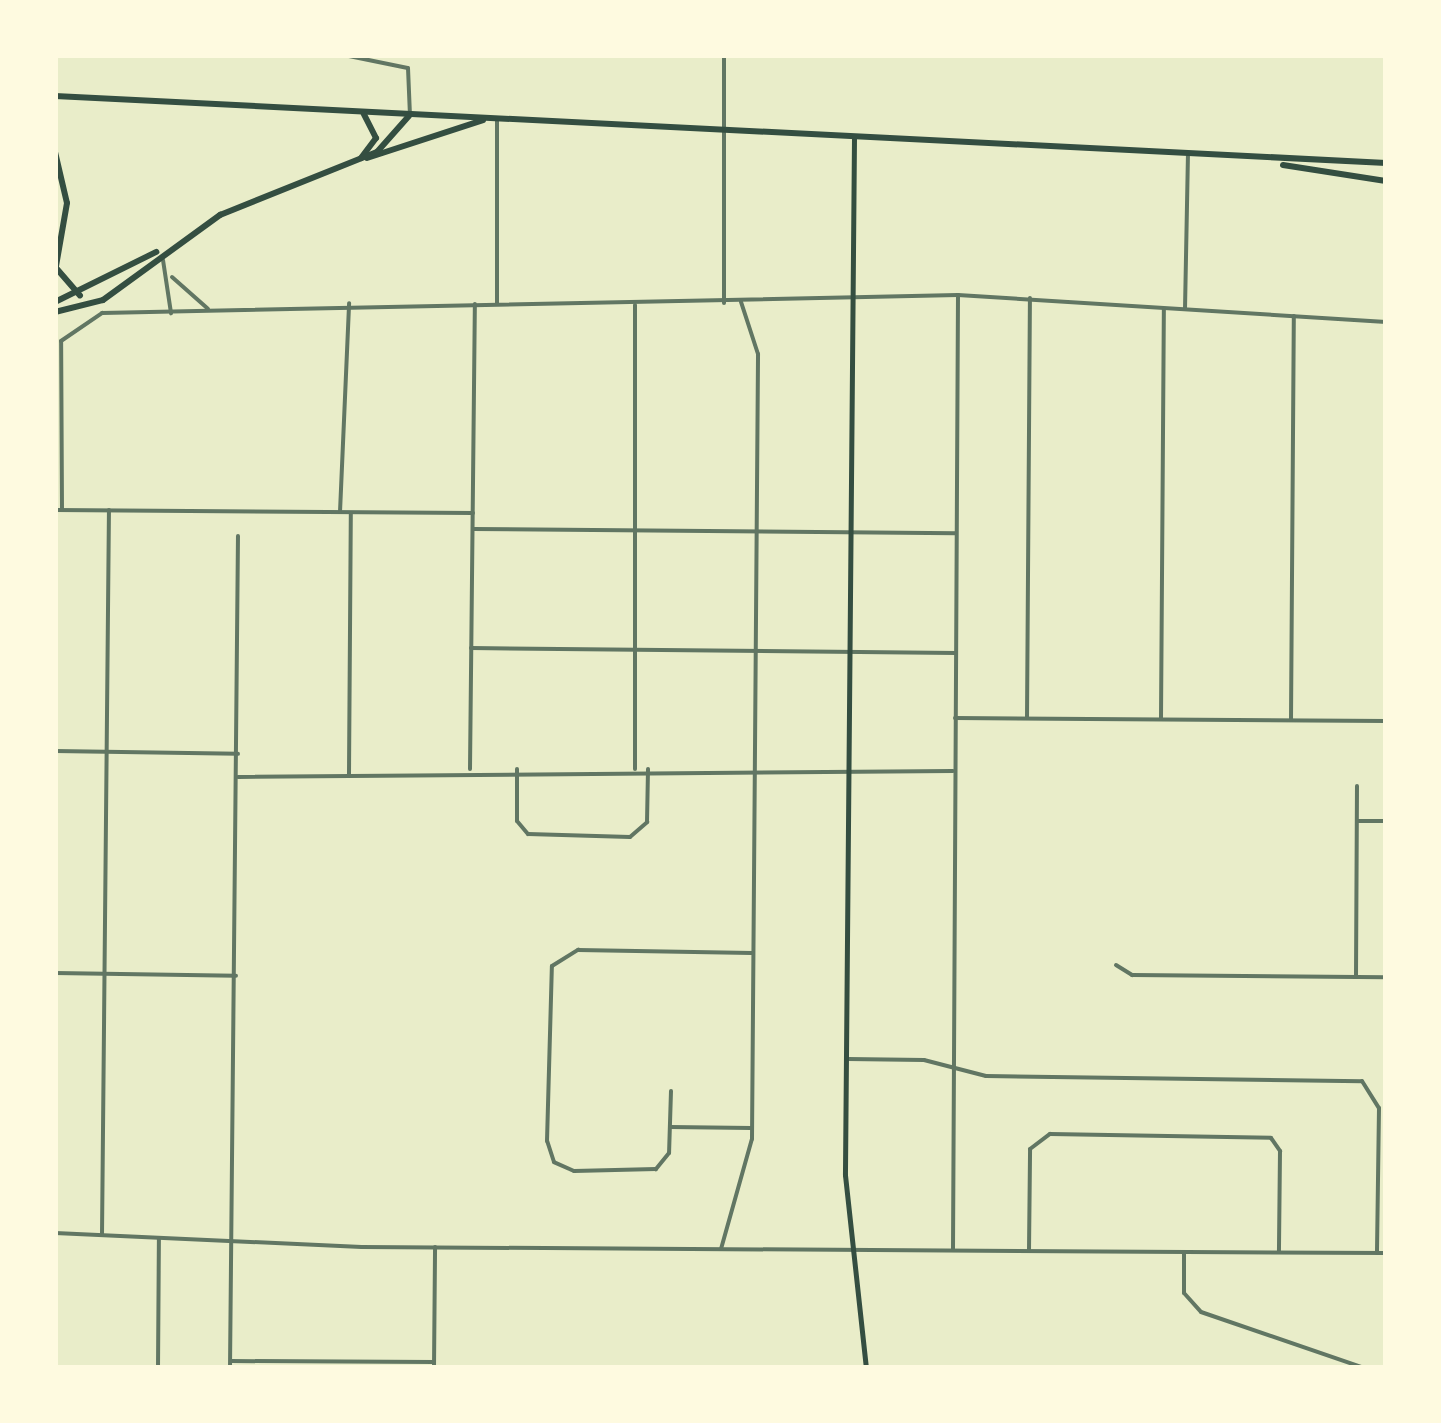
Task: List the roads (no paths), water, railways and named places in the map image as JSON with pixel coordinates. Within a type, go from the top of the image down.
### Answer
[{"type":"highway","points":[[55,96],[1267,162],[1386,163]]},
{"type":"highway","points":[[361,158],[376,138],[364,113]]},
{"type":"highway","points":[[361,158],[390,143],[410,115]]},
{"type":"highway","points":[[55,302],[82,295],[268,192],[486,119]]},
{"type":"highway","points":[[55,152],[67,204],[56,270],[82,295]]},
{"type":"highway","points":[[1267,162],[1386,181]]},
{"type":"highway","points":[[55,312],[103,300],[158,252]]},
{"type":"main road","points":[[854,138],[846,1059],[849,1250],[866,1368]]},
{"type":"street","points":[[344,55],[408,68],[410,115]]},
{"type":"street","points":[[724,55],[724,303]]},
{"type":"street","points":[[497,119],[498,304]]},
{"type":"street","points":[[1185,308],[1188,156]]},
{"type":"street","points":[[158,252],[187,299],[213,310]]},
{"type":"street","points":[[171,274],[171,313]]},
{"type":"street","points":[[953,1250],[958,295]]},
{"type":"street","points":[[473,513],[58,510],[61,340],[94,314],[349,303],[635,305],[958,295],[1386,322]]},
{"type":"street","points":[[1027,718],[1030,298]]},
{"type":"street","points":[[720,1249],[752,1128],[758,354],[741,301]]},
{"type":"street","points":[[340,512],[349,303]]},
{"type":"street","points":[[470,770],[475,304]]},
{"type":"street","points":[[635,305],[635,769]]},
{"type":"street","points":[[1161,719],[1164,307]]},
{"type":"street","points":[[1291,720],[1294,316]]},
{"type":"street","points":[[102,1235],[109,510]]},
{"type":"street","points":[[349,774],[351,512]]},
{"type":"street","points":[[473,529],[956,532]]},
{"type":"street","points":[[230,1368],[238,536]]},
{"type":"street","points":[[472,648],[956,653]]},
{"type":"street","points":[[955,718],[1386,721]]},
{"type":"street","points":[[55,752],[238,754]]},
{"type":"street","points":[[238,777],[517,769],[954,771]]},
{"type":"street","points":[[517,769],[517,821],[528,834],[630,837],[648,822],[648,769]]},
{"type":"street","points":[[1356,786],[1356,976]]},
{"type":"street","points":[[1356,821],[1386,821]]},
{"type":"street","points":[[671,1091],[670,1154],[652,1171],[554,1162],[547,1142],[552,966],[578,950],[752,953]]},
{"type":"street","points":[[1116,965],[1132,975],[1386,976]]},
{"type":"street","points":[[55,974],[236,976]]},
{"type":"street","points":[[846,1059],[955,1068],[986,1076],[1350,1078],[1370,1086],[1379,1108],[1377,1253]]},
{"type":"street","points":[[670,1127],[752,1128]]},
{"type":"street","points":[[1029,1251],[1030,1149],[1050,1134],[1271,1138],[1280,1151],[1279,1252]]},
{"type":"street","points":[[55,1233],[435,1248],[1386,1253]]},
{"type":"street","points":[[158,1368],[159,1238]]},
{"type":"street","points":[[230,1361],[434,1365],[435,1248]]},
{"type":"street","points":[[1184,1252],[1184,1293],[1201,1312],[1366,1368]]}]
